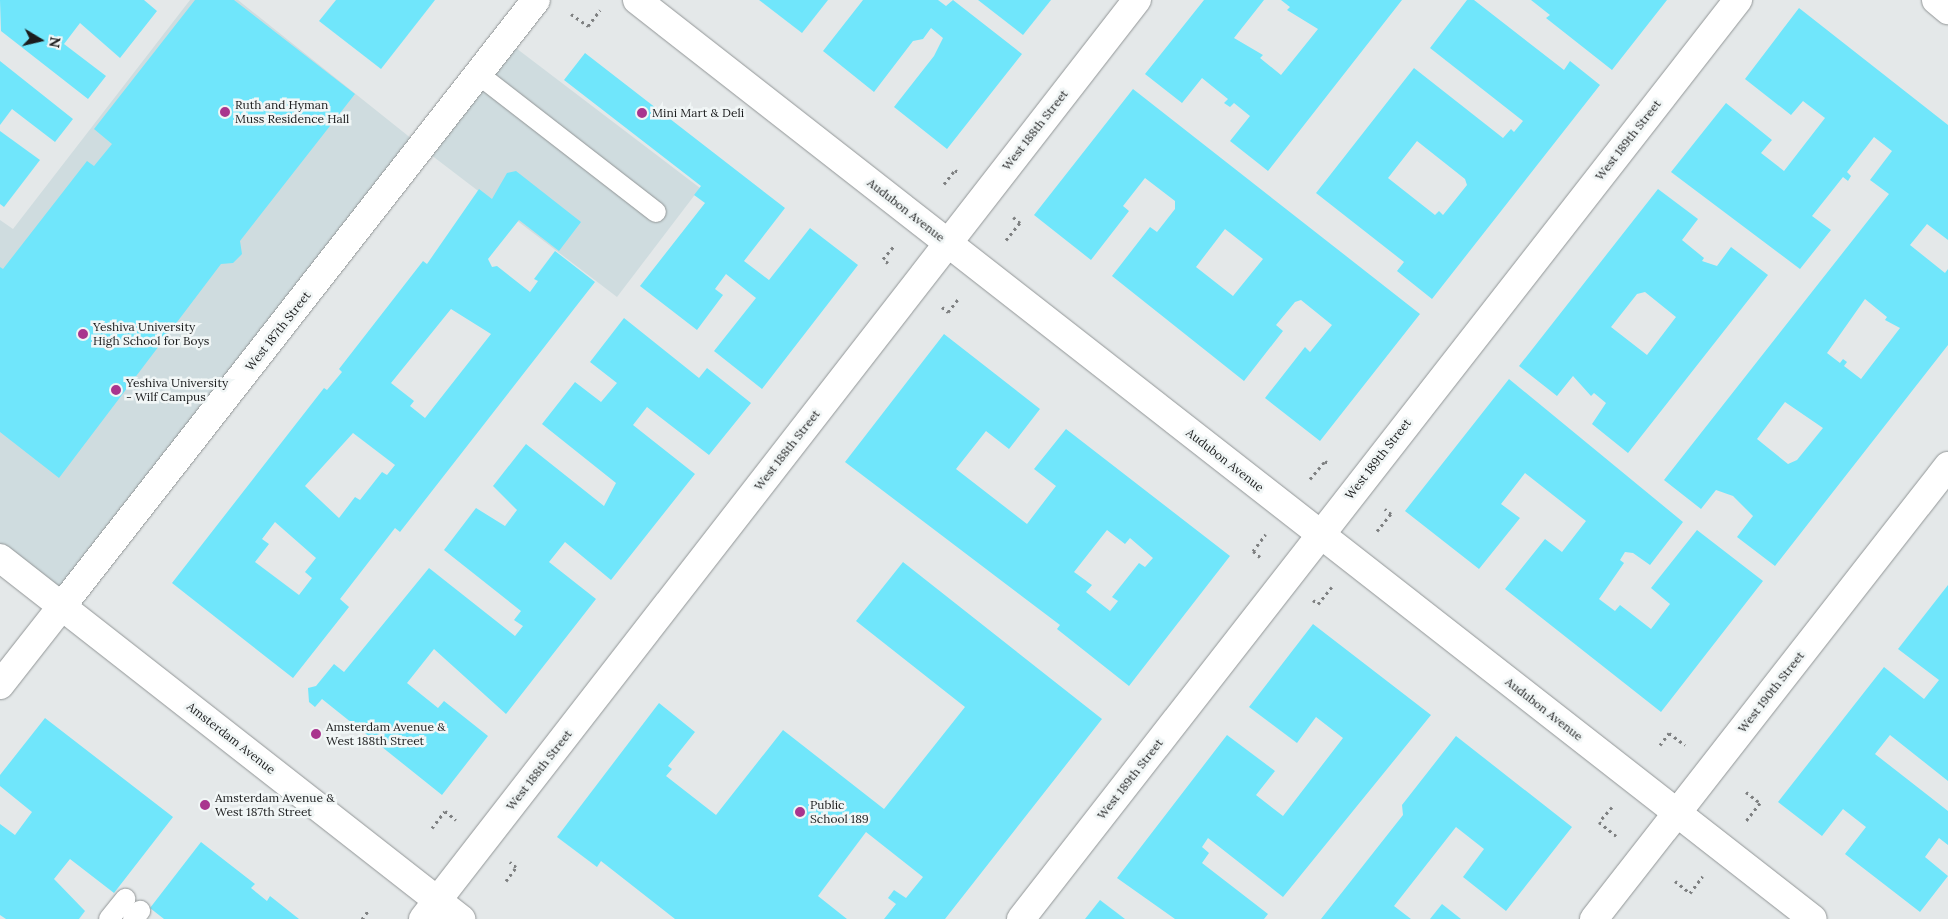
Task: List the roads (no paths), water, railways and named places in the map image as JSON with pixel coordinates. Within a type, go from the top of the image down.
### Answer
[{"type":"street","name":"West 187th Street","points":[[0,685],[536,0]]},
{"type":"street","name":"Audubon Avenue","points":[[637,0],[1813,919]]},
{"type":"street","name":"West 188th Street","points":[[430,910],[1137,0]]},
{"type":"street","name":"West 189th Street","points":[[1021,919],[1738,0]]},
{"type":"street","points":[[1936,0],[1948,10]]},
{"type":"street","name":"West 190th Street","points":[[1594,919],[1948,466]]},
{"type":"street","name":"Amsterdam Avenue","points":[[0,558],[62,606],[430,910],[461,919]]},
{"type":"lane","points":[[478,74],[656,212]]},
{"type":"lane","points":[[109,919],[132,910]]},
{"type":"place","name":"Ruth and Hyman Muss Residence Hall","points":[[225,112]]},
{"type":"place","name":"Mini Mart & Deli","points":[[642,113]]},
{"type":"place","name":"Yeshiva University High School for Boys","points":[[83,334]]},
{"type":"place","name":"Yeshiva University - Wilf Campus","points":[[116,390]]},
{"type":"place","name":"Amsterdam Avenue & West 188th Street","points":[[316,734]]},
{"type":"place","name":"Amsterdam Avenue & West 187th Street","points":[[205,805]]},
{"type":"place","name":"Public School 189","points":[[800,812]]}]
